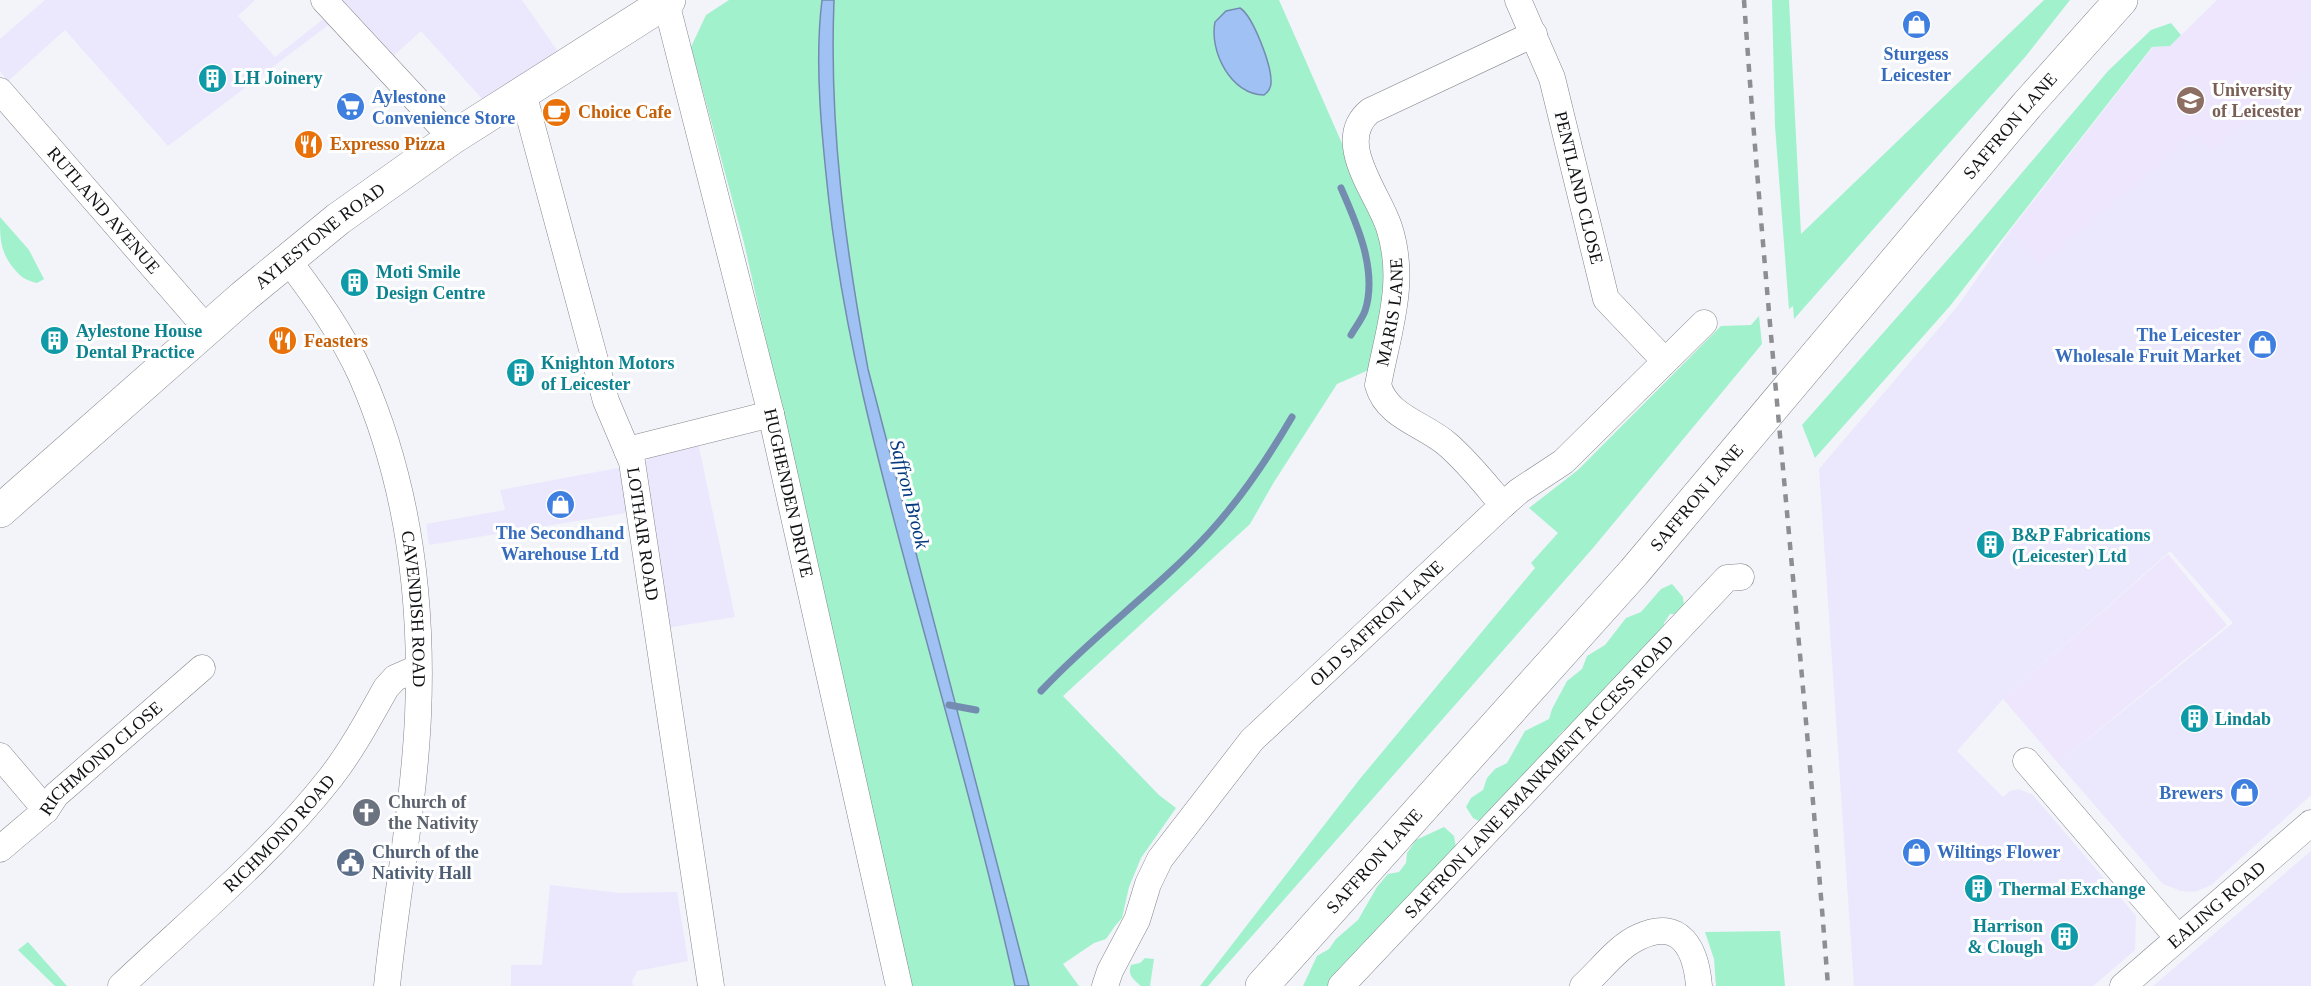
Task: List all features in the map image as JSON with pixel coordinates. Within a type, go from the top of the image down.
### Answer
[{"type":"main road","name":"SAFFRON LANE","points":[[1262,986],[1634,572],[2027,105],[2121,0]]},
{"type":"main road","name":"AYLESTONE ROAD","points":[[0,511],[207,328],[338,219],[452,138],[667,1]]},
{"type":"street","points":[[324,0],[452,138]]},
{"type":"street","name":"PENTLAND CLOSE","points":[[1518,0],[1534,34],[1558,98],[1606,299],[1664,360]]},
{"type":"street","name":"HUGHENDEN DRIVE","points":[[667,1],[771,414],[899,986]]},
{"type":"street","name":"MARIS LANE","points":[[1503,505],[1469,465],[1445,442],[1391,408],[1382,397],[1378,385],[1396,299],[1397,264],[1389,228],[1356,152],[1354,138],[1357,124],[1370,111],[1534,34]]},
{"type":"street","name":"RUTLAND AVENUE","points":[[0,91],[207,328]]},
{"type":"street","name":"LOTHAIR ROAD","points":[[523,93],[606,401],[632,462],[711,986]]},
{"type":"street","name":"CAVENDISH ROAD","points":[[288,260],[314,295],[361,374],[387,443],[404,505],[412,553],[418,716],[413,777],[387,986]]},
{"type":"street","name":"OLD SAFFRON LANE","points":[[1112,981],[1137,920],[1148,884],[1164,853],[1252,740],[1503,505],[1563,462],[1704,322]]},
{"type":"street","points":[[627,450],[771,414]]},
{"type":"street","name":"SAFFRON LANE EMANKMENT ACCESS ROAD","points":[[1341,986],[1727,578],[1742,577]]},
{"type":"street","name":"RICHMOND CLOSE","points":[[0,849],[46,810],[56,795],[202,668]]},
{"type":"street","name":"RICHMOND ROAD","points":[[121,986],[237,880],[296,818],[332,776],[386,688],[395,678],[418,668]]},
{"type":"street","points":[[0,756],[46,810]]},
{"type":"street","points":[[2026,761],[2178,938]]},
{"type":"street","name":"EALING ROAD","points":[[2123,986],[2311,824]]},
{"type":"street","points":[[1583,986],[1637,937],[1662,932],[1679,936],[1688,944],[1695,956],[1699,986]]},
{"type":"shaded area","points":[[45,0],[255,0],[238,16],[275,57],[326,17],[331,23],[168,146],[65,30],[8,81],[0,71],[0,39]]},
{"type":"shaded area","points":[[335,0],[522,0],[559,53],[484,101],[421,31],[390,59]]},
{"type":"shaded area","name":"University of Leicester","points":[[2217,0],[2311,0],[2311,66],[2211,152],[2195,134],[2039,266],[2010,231],[2153,47],[2170,46]]},
{"type":"shaded area","points":[[2311,66],[2311,795],[2211,885],[2195,892],[2181,891],[2163,884],[2058,763],[2233,623],[2170,551],[2003,699],[1957,751],[2003,797],[2010,791],[2019,789],[2033,795],[2136,916],[2135,950],[2093,986],[1854,986],[1819,469],[1957,307],[2010,231],[2039,265],[2195,134],[2211,151]]},
{"type":"shaded area","points":[[698,443],[735,617],[666,628],[644,465],[650,456]]},
{"type":"shaded area","points":[[623,467],[626,513],[429,545],[426,524],[505,510],[500,490]]},
{"type":"shaded area","points":[[2168,554],[2227,625],[2058,763],[2003,699]]},
{"type":"shaded area","points":[[2311,851],[2311,986],[2153,986]]},
{"type":"shaded area","points":[[550,885],[620,893],[677,892],[688,961],[637,971],[632,981],[633,986],[511,986],[511,965],[542,965]]},
{"type":"green space","points":[[729,0],[1279,0],[1380,230],[1387,285],[1371,369],[1337,384],[1250,524],[1063,696],[1159,795],[1176,808],[1141,858],[1129,887],[1122,918],[1106,939],[1094,943],[1063,964],[1079,986],[912,986],[744,243],[691,47],[706,15]]},
{"type":"green space","points":[[1772,0],[1789,0],[1801,234],[2044,0],[2070,0],[2026,56],[1794,319],[1793,306],[1789,309],[1775,126]]},
{"type":"green space","points":[[2171,23],[2181,35],[2170,46],[2152,47],[1950,306],[1815,458],[1802,425],[1972,232],[2108,71],[2151,30]]},
{"type":"green space","points":[[0,217],[29,250],[44,279],[37,283],[25,279],[11,265],[1,243]]},
{"type":"green space","points":[[1759,316],[1762,344],[1593,548],[1208,986],[1200,986],[1359,780],[1535,568],[1531,563],[1558,533],[1529,508],[1578,470],[1721,326],[1751,325]]},
{"type":"green space","points":[[1672,584],[1683,597],[1684,606],[1678,614],[1670,614],[1664,623],[1663,638],[1582,722],[1563,731],[1481,822],[1473,818],[1466,807],[1471,798],[1483,790],[1487,778],[1495,769],[1507,763],[1525,731],[1549,719],[1567,681],[1582,669],[1587,656],[1605,645],[1626,618],[1641,612],[1661,589]]},
{"type":"green space","points":[[1444,827],[1454,836],[1456,848],[1400,912],[1391,914],[1329,986],[1303,986],[1317,956],[1329,949],[1336,939],[1358,920],[1377,887],[1388,874],[1399,872],[1406,863],[1407,853],[1416,840]]},
{"type":"green space","points":[[1780,931],[1785,986],[1716,986],[1714,959],[1705,932]]},
{"type":"green space","points":[[28,942],[67,986],[55,986],[18,950]]},
{"type":"green space","points":[[1145,958],[1154,959],[1150,986],[1141,986],[1130,972],[1131,965],[1140,963]]},
{"type":"water","points":[[822,0],[834,0],[834,94],[840,186],[852,277],[868,369],[1029,986],[1015,986],[978,835],[886,489],[853,347],[835,251],[824,152],[819,75]]},
{"type":"water","points":[[1240,8],[1256,31],[1268,65],[1271,85],[1264,95],[1252,93],[1232,80],[1215,46],[1215,22],[1226,11]]},
{"type":"waterway","points":[[1341,188],[1364,248],[1369,280],[1365,311],[1351,335]]},
{"type":"waterway","points":[[1041,691],[1210,532],[1254,476],[1292,417]]},
{"type":"waterway","points":[[949,705],[976,710]]},
{"type":"railway","points":[[1744,0],[1763,247],[1828,986]]},
{"type":"place","name":"Sturgess Leicester","points":[[1916,25]]},
{"type":"place","name":"LH Joinery","points":[[213,78]]},
{"type":"place","name":"University of Leicester","points":[[2191,100]]},
{"type":"place","name":"Aylestone Convenience Store","points":[[351,107]]},
{"type":"place","name":"Choice Cafe","points":[[557,112]]},
{"type":"place","name":"Expresso Pizza","points":[[309,144]]},
{"type":"place","name":"Moti Smile Design Centre","points":[[355,282]]},
{"type":"place","name":"Aylestone House Dental Practice","points":[[55,341]]},
{"type":"place","name":"Feasters","points":[[283,341]]},
{"type":"place","name":"The Leicester Wholesale Fruit Market","points":[[2262,345]]},
{"type":"place","name":"Knighton Motors of Leicester","points":[[520,373]]},
{"type":"place","name":"The Secondhand Warehouse Ltd","points":[[560,504]]},
{"type":"place","name":"B&P Fabrications (Leicester) Ltd","points":[[1991,545]]},
{"type":"place","name":"Lindab","points":[[2194,719]]},
{"type":"place","name":"Brewers","points":[[2244,793]]},
{"type":"place","name":"Church of the Nativity","points":[[367,812]]},
{"type":"place","name":"Wiltings Flower","points":[[1916,852]]},
{"type":"place","name":"Church of the Nativity Hall","points":[[351,862]]},
{"type":"place","name":"Thermal Exchange","points":[[1978,889]]},
{"type":"place","name":"Harrison & Clough","points":[[2064,936]]},
{"type":"water label","name":"Saffron Brook","points":[[910,494]]}]
